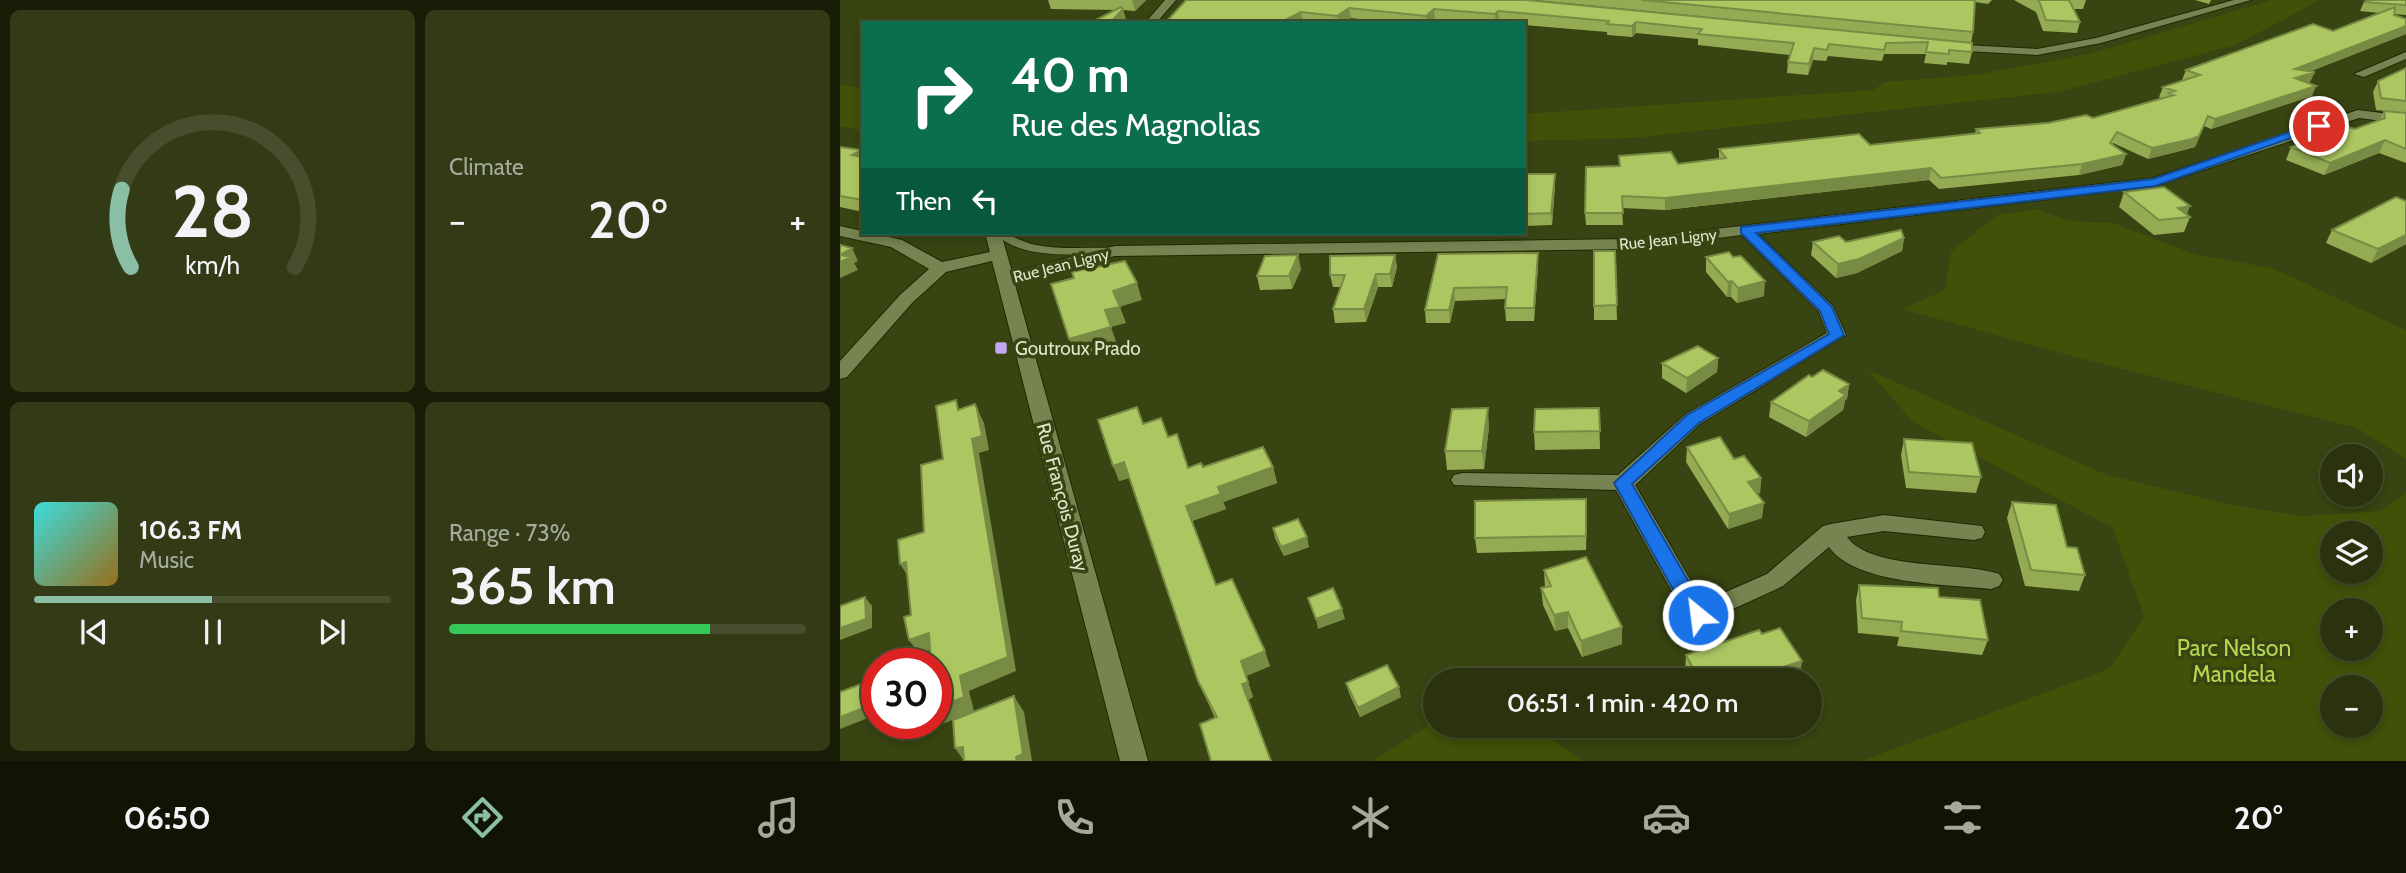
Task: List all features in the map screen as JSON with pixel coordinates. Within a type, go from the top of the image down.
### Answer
[{"type":"street","points":[[1152,21],[1171,0]]},
{"type":"street","points":[[1928,45],[2037,52],[2097,41],[2246,0]]},
{"type":"street","points":[[2360,74],[2406,55]]},
{"type":"street","name":"Rue Jean Ligny","points":[[1003,279],[1115,251],[1629,244],[2155,182],[2358,114],[2406,120]]},
{"type":"street","points":[[1461,480],[1623,483],[1693,419],[1837,335],[1827,310],[1745,230]]},
{"type":"street","points":[[840,232],[897,243],[940,268]]},
{"type":"street","points":[[840,373],[906,299],[940,268],[998,244]]},
{"type":"street","name":"Rue François Duray","points":[[998,244],[1003,279],[1134,761]]},
{"type":"street","points":[[1623,483],[1698,615],[1775,579],[1831,532],[1884,523],[1974,532]]},
{"type":"street","points":[[1831,532],[1844,550],[1884,568],[1991,580]]},
{"type":"lane","points":[[998,244],[1115,251]]},
{"type":"green space","points":[[2272,0],[2320,0],[2236,45],[2058,92],[1633,138],[1526,141],[1526,114],[1874,90],[1884,82],[1975,75],[2089,54]]},
{"type":"green space","points":[[840,84],[861,89],[861,131],[840,126]]},
{"type":"green space","points":[[2036,209],[2069,221],[2113,223],[2197,255],[2272,268],[2406,330],[2406,459],[2357,428],[2079,358],[1902,309],[1945,290],[1951,252],[1997,215]]},
{"type":"green space","name":"Parc Nelson Mandela","points":[[1868,370],[2107,475],[2232,505],[2301,516],[2381,511],[2406,492],[2406,761],[1861,761],[2109,669],[2144,617],[2113,528],[1913,422]]},
{"type":"green space","points":[[1423,729],[1423,738],[1550,738],[1582,761],[1373,761]]},
{"type":"building","points":[[1186,0],[1526,0],[1972,43],[1972,52],[1926,52],[1928,42],[1886,43],[1884,50],[1829,44],[1827,50],[1814,48],[1809,64],[1788,62],[1794,43],[1698,34],[1702,29],[1636,22],[1632,26],[1607,24],[1609,21],[1498,11],[1495,14],[1434,9],[1426,16],[1349,8],[1337,16],[1301,12],[1283,21],[1167,21]]},
{"type":"building","points":[[1642,0],[1975,0],[1973,32]]},
{"type":"building","points":[[2037,0],[2069,0],[2080,22],[2046,20]]},
{"type":"building","points":[[2406,0],[2406,5],[2364,2]]},
{"type":"building","points":[[1121,7],[1123,9],[1112,21],[1094,21]]},
{"type":"building","points":[[2395,7],[2394,15],[2406,19],[2406,26],[2295,69],[2315,72],[2295,78],[2316,86],[2215,119],[2208,116],[2199,136],[2192,139],[2152,148],[2117,132],[2110,143],[2126,154],[2082,164],[1941,178],[1931,168],[1665,198],[1622,196],[1623,213],[1585,213],[1586,167],[1620,166],[1619,156],[1671,152],[1678,164],[1726,158],[1719,149],[1859,134],[1870,145],[1980,133],[1976,129],[2048,123],[2086,115],[2093,118],[2174,95],[2169,93],[2175,91],[2163,87],[2200,75],[2186,70],[2313,24],[2333,31]]},
{"type":"building","points":[[2406,68],[2406,101],[2381,98],[2378,81]]},
{"type":"building","points":[[2384,111],[2406,113],[2406,149],[2385,140],[2330,163],[2291,147],[2348,127],[2355,129],[2385,118]]},
{"type":"building","points":[[840,147],[861,150],[852,155],[861,157],[861,200],[840,196]]},
{"type":"building","points":[[1526,174],[1555,174],[1551,213],[1526,214]]},
{"type":"building","points":[[2164,187],[2190,206],[2178,208],[2190,217],[2159,220],[2124,192]]},
{"type":"building","points":[[2396,197],[2406,201],[2406,235],[2378,249],[2332,230]]},
{"type":"building","points":[[1901,230],[1904,238],[1859,259],[1838,264],[1813,242],[1839,236],[1846,242]]},
{"type":"building","points":[[840,245],[852,248],[840,255]]},
{"type":"building","points":[[1594,251],[1615,251],[1617,305],[1594,306]]},
{"type":"building","points":[[1729,252],[1733,257],[1741,256],[1765,281],[1738,288],[1732,281],[1728,282],[1706,257]]},
{"type":"building","points":[[1538,253],[1534,308],[1505,308],[1507,287],[1454,288],[1449,310],[1425,310],[1438,254]]},
{"type":"building","points":[[840,255],[851,257],[840,262]]},
{"type":"building","points":[[1298,255],[1289,276],[1257,276],[1265,256]]},
{"type":"building","points":[[1395,255],[1390,274],[1376,274],[1364,309],[1333,309],[1345,275],[1330,275],[1330,256]]},
{"type":"building","points":[[1125,261],[1137,283],[1113,291],[1120,307],[1105,310],[1111,327],[1069,339],[1051,284],[1074,278],[1072,272]]},
{"type":"building","points":[[1698,346],[1718,358],[1687,378],[1662,363]]},
{"type":"building","points":[[1823,370],[1849,384],[1839,391],[1846,395],[1809,421],[1771,402],[1809,375],[1812,377]]},
{"type":"building","points":[[956,400],[958,410],[975,404],[977,409],[982,436],[972,439],[1008,657],[960,676],[964,697],[952,702],[952,648],[930,648],[929,633],[909,640],[904,617],[911,615],[906,562],[900,564],[898,540],[924,532],[921,465],[943,459],[936,406]]},
{"type":"building","points":[[1137,407],[1143,424],[1161,418],[1168,437],[1177,434],[1188,468],[1201,463],[1203,467],[1263,447],[1273,467],[1218,487],[1221,494],[1186,506],[1216,585],[1232,579],[1265,651],[1241,661],[1248,682],[1242,684],[1271,761],[1211,761],[1200,724],[1217,717],[1198,681],[1124,462],[1113,466],[1098,420]]},
{"type":"building","points":[[1488,408],[1482,451],[1445,451],[1452,409]]},
{"type":"building","points":[[1599,408],[1600,431],[1534,432],[1535,409]]},
{"type":"building","points":[[1720,437],[1734,459],[1744,456],[1761,478],[1748,482],[1764,503],[1729,514],[1687,447]]},
{"type":"building","points":[[1904,439],[1972,443],[1981,477],[1909,472]]},
{"type":"building","points":[[1586,499],[1586,536],[1475,538],[1475,501]]},
{"type":"building","points":[[2012,502],[2056,505],[2067,547],[2077,548],[2085,575],[2031,570]]},
{"type":"building","points":[[1298,519],[1307,537],[1281,547],[1273,528]]},
{"type":"building","points":[[1586,557],[1622,627],[1581,641],[1568,612],[1554,615],[1541,588],[1551,586],[1544,570]]},
{"type":"building","points":[[1859,585],[1938,588],[1939,597],[1980,600],[1988,640],[1901,631],[1902,622],[1862,618]]},
{"type":"building","points":[[1333,588],[1342,609],[1316,619],[1308,598]]},
{"type":"building","points":[[865,597],[866,619],[840,628],[840,606]]},
{"type":"building","points":[[1780,628],[1802,661],[1780,668],[1693,668],[1686,655],[1759,630],[1762,634]]},
{"type":"building","points":[[1387,665],[1399,687],[1358,708],[1346,683]]},
{"type":"building","points":[[861,684],[861,709],[840,717],[840,692]]},
{"type":"building","points":[[1014,696],[1023,754],[1016,757],[1017,761],[964,761],[963,747],[955,748],[953,720]]},
{"type":"place","name":"Goutroux Prado","points":[[1001,348]]},
{"type":"route","points":[[1698,615],[1623,483],[1693,419],[1837,335],[1827,310],[1745,230],[2155,182],[2189,173],[2319,126]]}]
